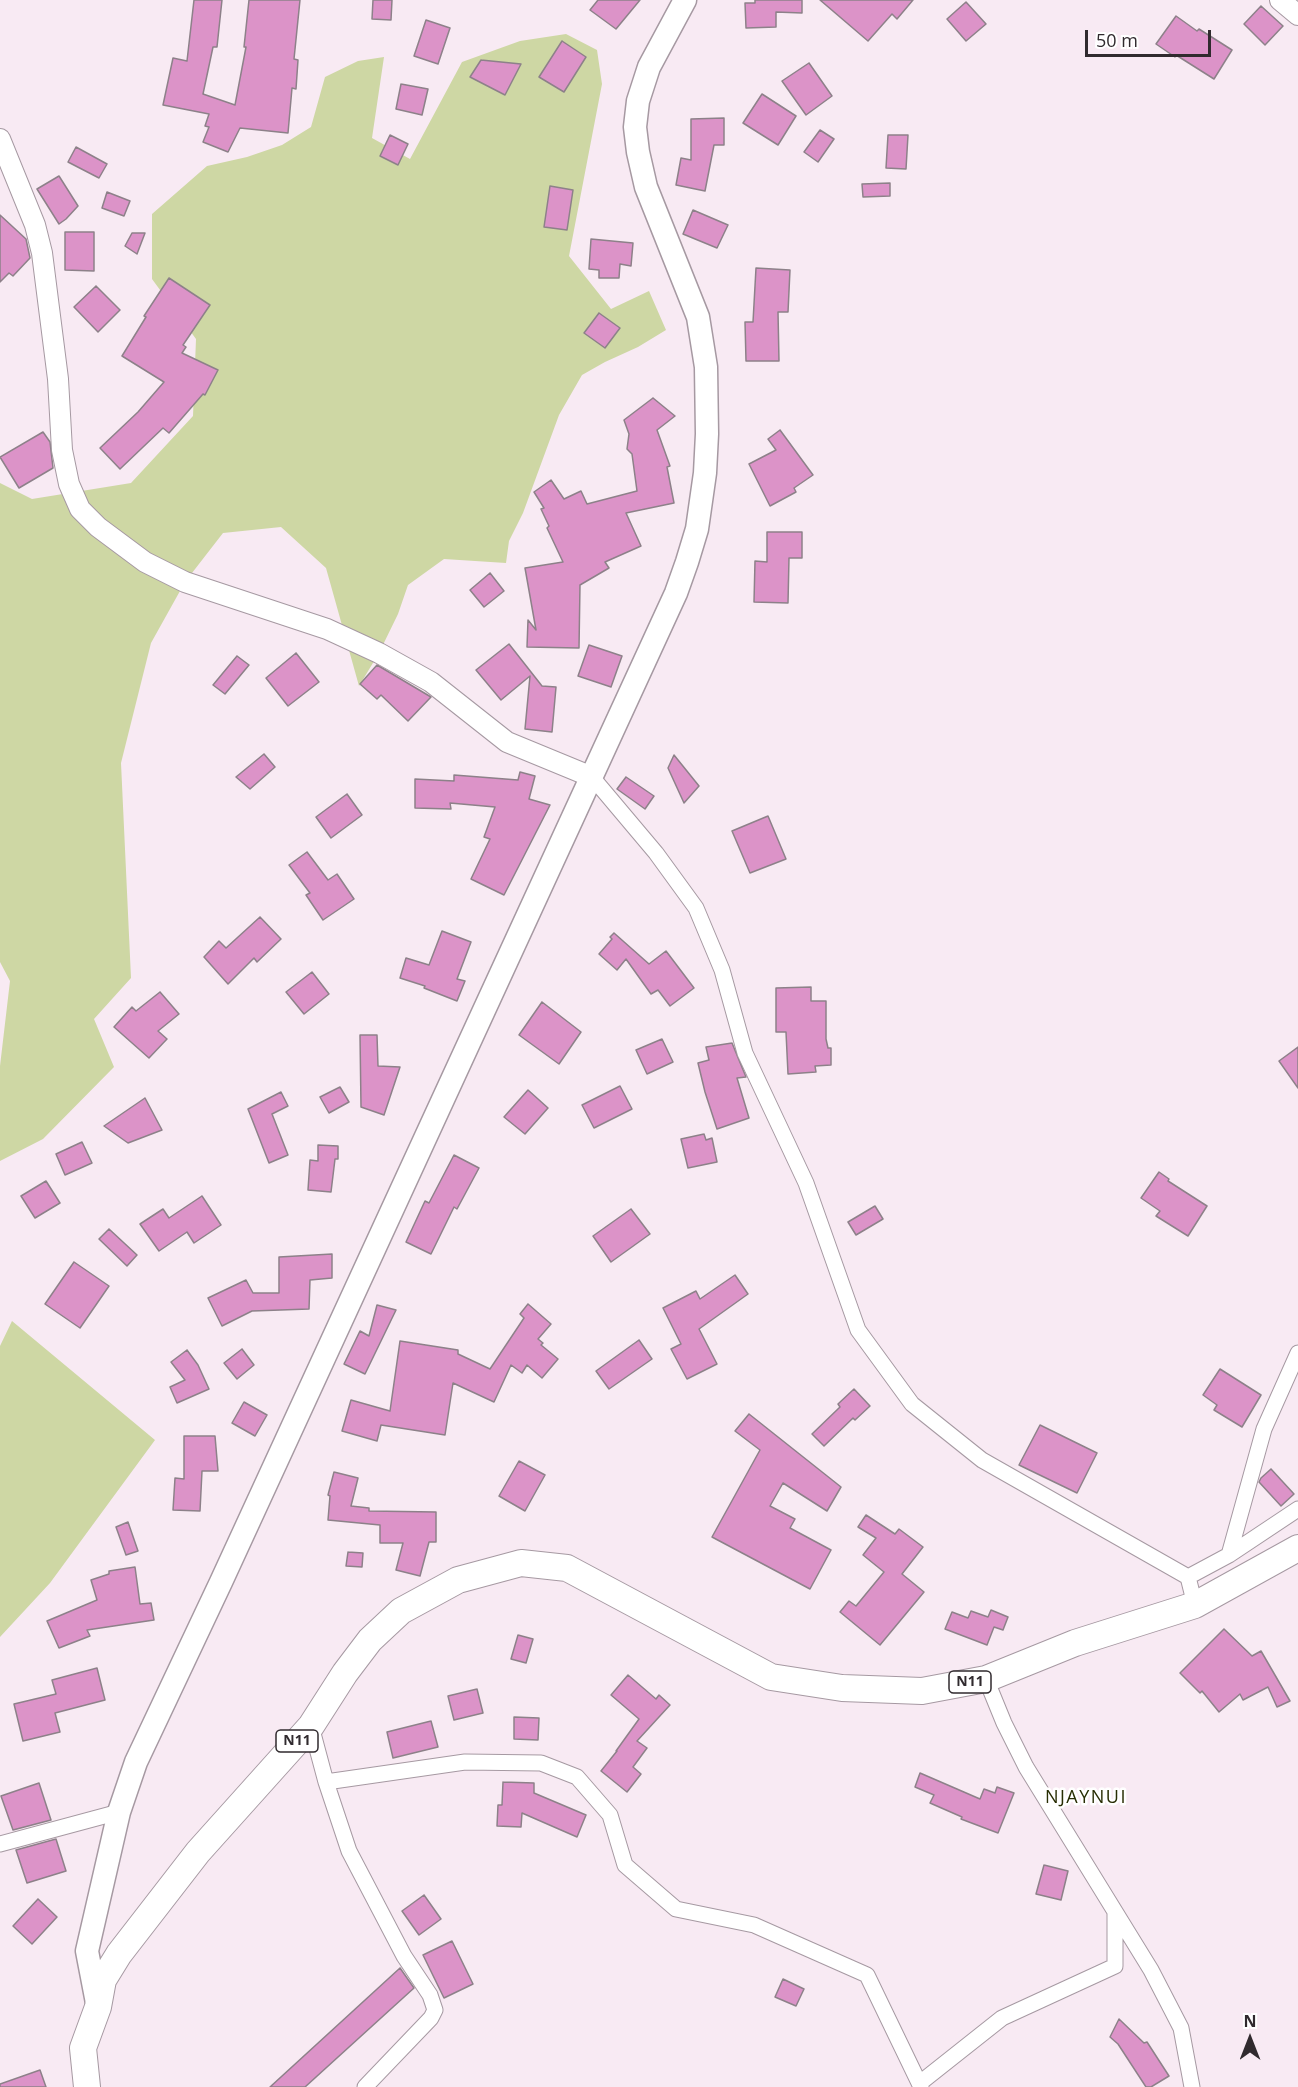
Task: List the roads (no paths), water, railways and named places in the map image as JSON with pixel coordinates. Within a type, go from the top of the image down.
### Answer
[{"type":"highway","name":"N11","points":[[87,2087],[83,2048],[98,2007],[103,1980],[119,1954],[198,1852],[311,1726],[345,1673],[370,1640],[401,1611],[458,1580],[521,1563],[567,1568],[771,1677],[842,1688],[922,1690],[986,1679],[1075,1644],[1195,1605],[1298,1548]]},
{"type":"main road","points":[[98,2007],[87,1951],[118,1812],[136,1762],[676,593],[697,529],[705,473],[706,367],[698,317],[646,187],[635,127],[638,101],[649,67],[685,0]]},
{"type":"street","points":[[1280,0],[1298,15]]},
{"type":"street","points":[[1,137],[35,225],[42,253],[58,379],[62,450],[69,484],[80,508],[98,527],[145,562],[185,582],[327,629],[379,653],[431,682],[507,742],[592,777],[656,853],[696,908],[722,970],[745,1053],[806,1184],[858,1330],[912,1404],[982,1460],[1188,1576],[1195,1605]]},
{"type":"street","points":[[1229,1555],[1264,1429],[1298,1353]]},
{"type":"street","points":[[1188,1576],[1229,1555],[1298,1509]]},
{"type":"street","points":[[986,1679],[1004,1723],[1026,1767],[1151,1970],[1181,2028],[1192,2087]]},
{"type":"street","points":[[311,1726],[326,1782],[349,1851],[404,1956],[430,1995],[435,2010],[431,2018],[364,2087]]},
{"type":"street","points":[[326,1782],[465,1762],[541,1763],[577,1777],[610,1815],[625,1865],[676,1909],[754,1925],[867,1976],[920,2085],[1002,2018],[1114,1966],[1115,1912]]},
{"type":"street","points":[[0,1844],[118,1812]]},
{"type":"district","name":"NJAYNUI","points":[[1086,1798]]}]
